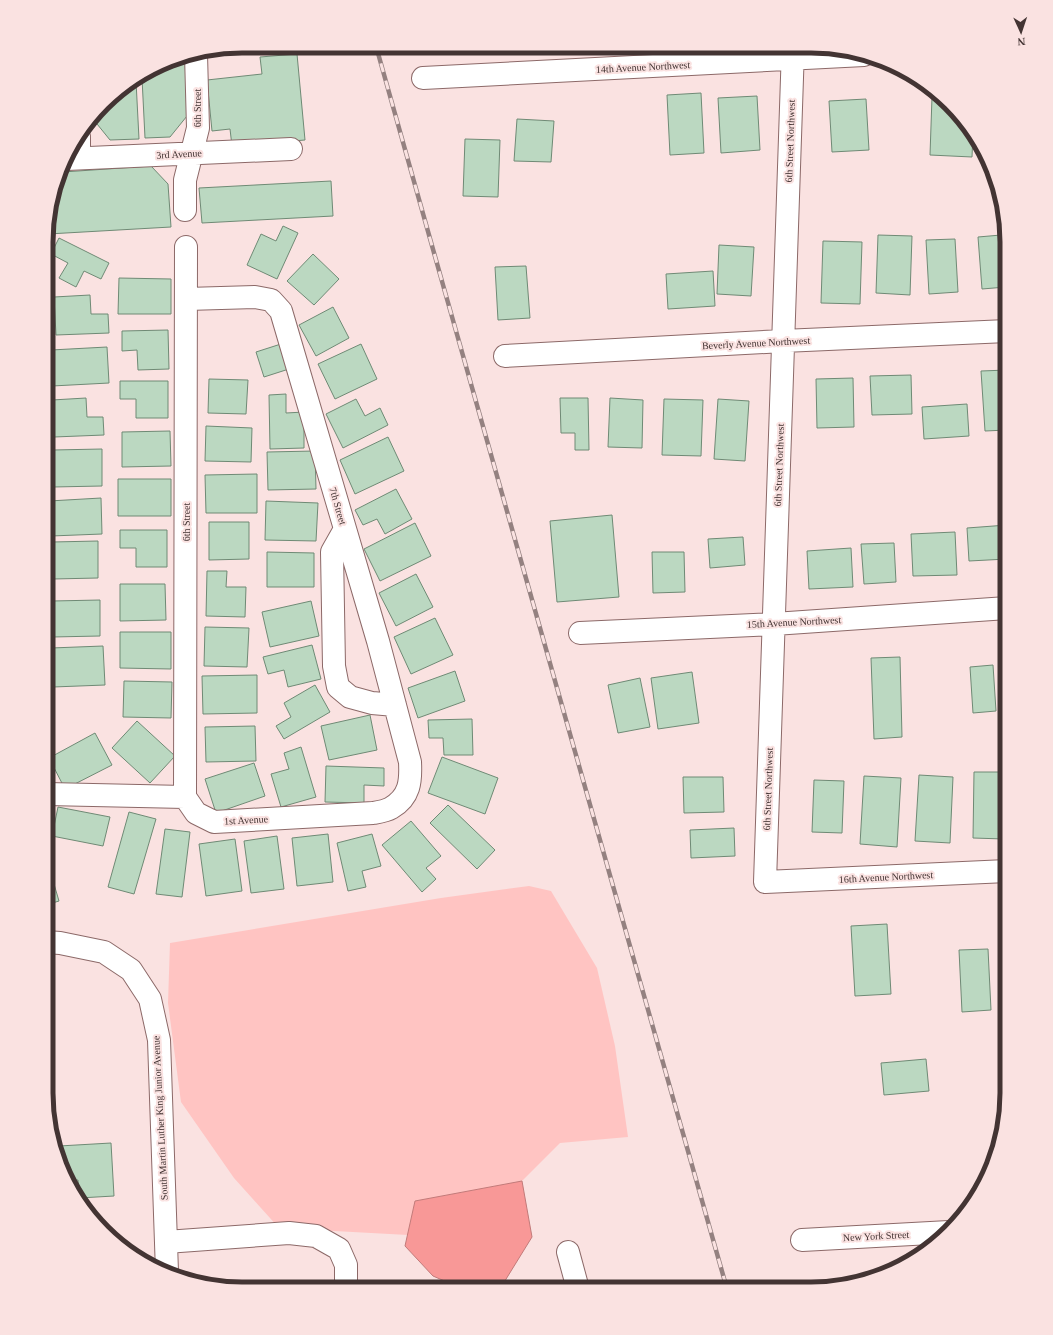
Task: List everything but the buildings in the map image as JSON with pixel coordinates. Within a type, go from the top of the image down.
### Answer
[{"type":"street","name":"14th Avenue Northwest","points":[[423,78],[793,53],[829,54]]},
{"type":"street","name":"6th Street Northwest","points":[[765,882],[793,53]]},
{"type":"street","name":"6th Street","points":[[186,210],[185,180],[193,153],[198,128],[196,58]]},
{"type":"street","name":"3rd Avenue","points":[[73,159],[291,149]]},
{"type":"street","name":"6th Street","points":[[185,797],[186,247]]},
{"type":"street","name":"7th Street","points":[[187,299],[255,297],[271,300],[281,311],[378,641],[410,762],[411,779],[404,797]]},
{"type":"street","name":"Beverly Avenue Northwest","points":[[505,356],[1000,331]]},
{"type":"street","points":[[345,529],[332,552],[334,666],[338,686],[350,697],[372,703],[395,705]]},
{"type":"street","name":"15th Avenue Northwest","points":[[580,633],[774,624],[1000,608]]},
{"type":"street","points":[[53,794],[185,797]]},
{"type":"street","name":"1st Avenue","points":[[185,797],[196,813],[214,822],[373,813],[391,808],[404,797]]},
{"type":"street","name":"16th Avenue Northwest","points":[[765,882],[1000,871]]},
{"type":"street","name":"South Martin Luther King Junior Avenue","points":[[53,942],[104,952],[131,970],[150,999],[159,1040],[167,1266]]},
{"type":"street","points":[[166,1242],[289,1233],[316,1236],[339,1249],[346,1265],[346,1282]]},
{"type":"street","name":"New York Street","points":[[802,1240],[938,1233]]},
{"type":"street","points":[[568,1252],[576,1282]]},
{"type":"shaded area","points":[[529,886],[551,891],[597,968],[615,1046],[628,1137],[560,1143],[522,1181],[415,1201],[408,1235],[279,1228],[234,1178],[181,1102],[168,1003],[170,943],[441,898]]},
{"type":"shaded area","points":[[522,1181],[532,1237],[504,1282],[447,1282],[433,1276],[405,1246],[415,1201]]},
{"type":"railway","points":[[378,53],[725,1282]]}]
